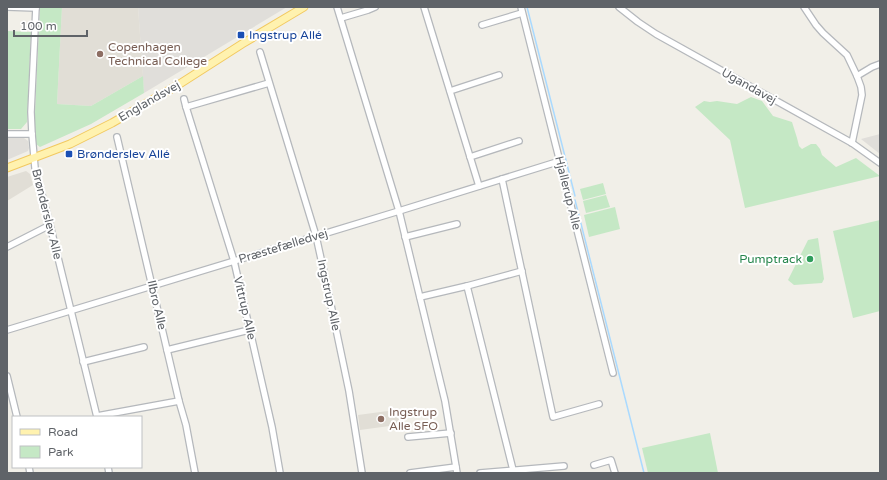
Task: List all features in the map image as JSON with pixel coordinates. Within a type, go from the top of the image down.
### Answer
[{"type":"main road","name":"Englandsvej","points":[[7,168],[70,144],[112,123],[178,85],[304,7]]},
{"type":"street","points":[[7,7],[36,8]]},
{"type":"street","points":[[337,7],[399,211],[445,401],[457,473]]},
{"type":"street","points":[[341,18],[375,7]]},
{"type":"street","points":[[424,7],[479,186]]},
{"type":"street","name":"Hjallerup Alle","points":[[521,7],[613,373]]},
{"type":"street","name":"Ugandavej","points":[[619,7],[656,34],[852,143],[880,163]]},
{"type":"street","points":[[804,7],[816,25],[847,55],[858,76],[862,95],[852,143]]},
{"type":"street","name":"Brønderslev Alle","points":[[36,8],[31,112],[35,168],[97,416]]},
{"type":"street","points":[[482,25],[522,14]]},
{"type":"street","name":"Ingstrup Alle","points":[[260,52],[316,236],[349,391],[362,473]]},
{"type":"street","points":[[858,76],[880,64]]},
{"type":"street","points":[[450,91],[499,75]]},
{"type":"street","points":[[186,107],[269,83]]},
{"type":"street","name":"Vittrup Alle","points":[[184,100],[234,261],[272,427],[280,473]]},
{"type":"street","points":[[7,134],[32,134]]},
{"type":"street","name":"Ilbro Alle","points":[[117,137],[179,401],[186,425],[195,473]]},
{"type":"street","points":[[470,157],[519,142]]},
{"type":"street","name":"Præstefælledvej","points":[[7,330],[560,161]]},
{"type":"street","points":[[502,179],[553,416],[599,404]]},
{"type":"street","points":[[405,237],[457,224]]},
{"type":"street","points":[[7,247],[50,225]]},
{"type":"street","points":[[420,297],[522,271]]},
{"type":"street","points":[[467,286],[513,470]]},
{"type":"street","points":[[168,350],[250,330]]},
{"type":"street","points":[[83,362],[144,348]]},
{"type":"street","points":[[7,376],[17,416]]},
{"type":"street","points":[[102,416],[179,401]]},
{"type":"street","points":[[408,438],[451,434]]},
{"type":"street","points":[[594,465],[611,460],[614,473]]},
{"type":"street","points":[[410,473],[456,466]]},
{"type":"street","points":[[480,473],[564,466]]},
{"type":"shaded area","name":"Copenhagen Technical College","points":[[62,7],[138,7],[143,76],[91,106],[57,104]]},
{"type":"shaded area","points":[[138,7],[287,7],[144,93]]},
{"type":"shaded area","points":[[880,134],[880,154],[861,139]]},
{"type":"shaded area","points":[[7,137],[24,138],[28,141],[28,151],[7,160]]},
{"type":"shaded area","points":[[26,171],[30,174],[33,185],[7,201],[7,177]]},
{"type":"shaded area","name":"Ingstrup Alle SFO","points":[[403,409],[404,424],[360,430],[358,415]]},
{"type":"green space","points":[[40,7],[62,7],[57,104],[91,106],[143,76],[144,93],[91,124],[40,147],[36,144],[34,133]]},
{"type":"green space","points":[[7,31],[31,32],[27,122],[21,129],[7,129]]},
{"type":"green space","points":[[751,97],[762,101],[773,116],[792,122],[799,146],[802,149],[811,144],[816,144],[822,155],[836,167],[856,158],[880,176],[745,208],[730,140],[695,107],[704,101],[737,104]]},
{"type":"green space","points":[[603,183],[606,194],[583,200],[580,189]]},
{"type":"green space","points":[[606,195],[610,207],[586,213],[583,201]]},
{"type":"green space","points":[[615,207],[620,229],[589,237],[584,215]]},
{"type":"green space","points":[[880,220],[880,311],[853,318],[833,231]]},
{"type":"green space","name":"Pumptrack","points":[[818,238],[824,279],[822,283],[794,285],[788,280],[808,240]]},
{"type":"green space","points":[[710,433],[718,473],[648,473],[642,448]]},
{"type":"waterway","points":[[527,7],[575,196]]},
{"type":"waterway","points":[[575,200],[644,473]]},
{"type":"place","name":"Ingstrup Allé","points":[[241,35]]},
{"type":"place","name":"Copenhagen Technical College","points":[[100,54]]},
{"type":"place","name":"Brønderslev Allé","points":[[69,154]]},
{"type":"place","name":"Pumptrack","points":[[810,259]]},
{"type":"place","name":"Ingstrup Alle SFO","points":[[381,419]]}]
